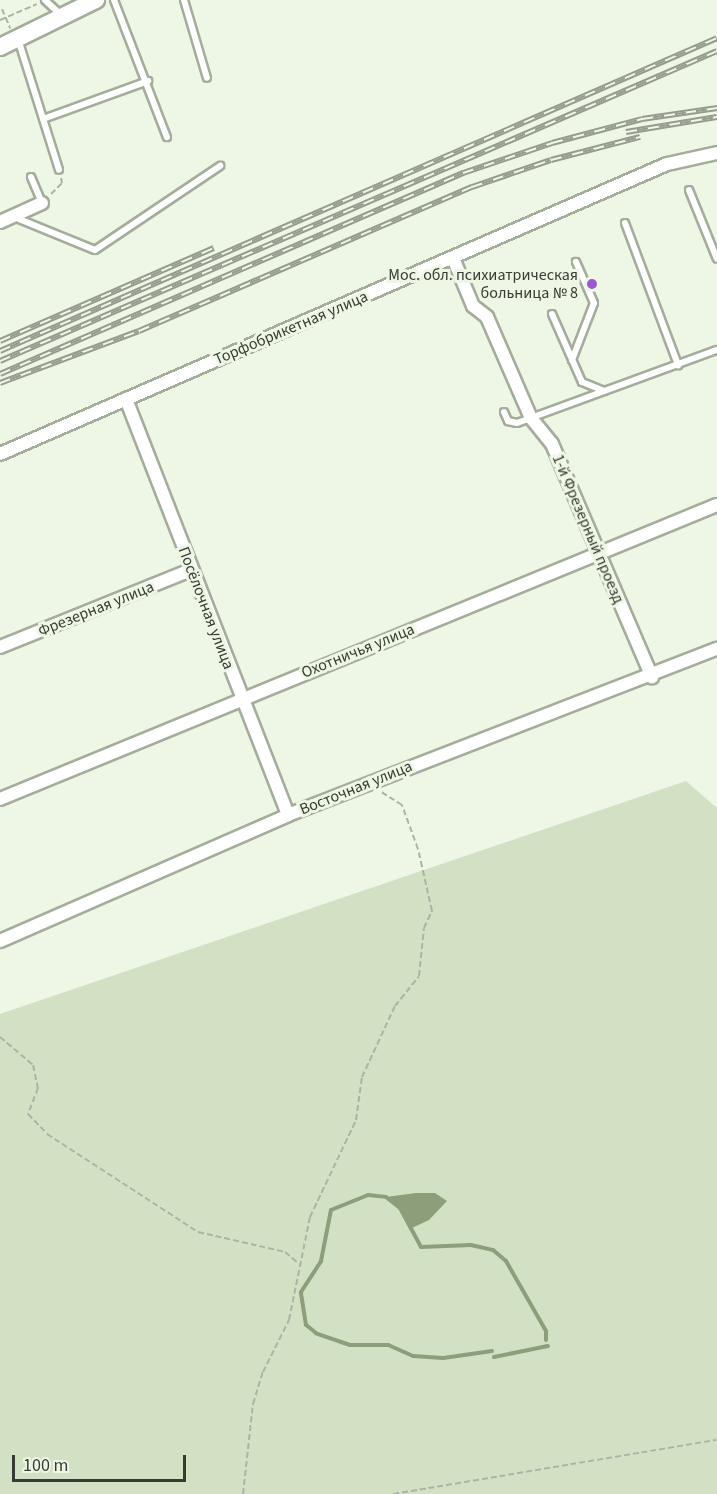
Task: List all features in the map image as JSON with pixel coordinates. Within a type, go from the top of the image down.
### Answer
[{"type":"street","points":[[11,42],[96,0]]},
{"type":"street","name":"Торфобрикетная улица","points":[[0,454],[667,165],[717,153]]},
{"type":"street","points":[[0,222],[42,203]]},
{"type":"street","name":"1-й Фрезерный проезд","points":[[453,258],[473,306],[487,317],[531,418],[552,444],[652,677]]},
{"type":"street","name":"Посёлочная улица","points":[[126,399],[288,815]]},
{"type":"street","name":"Охотничья улица","points":[[0,799],[717,505]]},
{"type":"street","name":"Фрезерная улица","points":[[0,647],[191,570]]},
{"type":"street","name":"Восточная улица","points":[[0,941],[288,815],[640,676],[652,677],[717,649]]},
{"type":"lane","points":[[45,0],[63,17]]},
{"type":"lane","points":[[114,0],[148,81],[167,137]]},
{"type":"lane","points":[[184,0],[207,78]]},
{"type":"lane","points":[[11,42],[43,119],[59,170]]},
{"type":"lane","points":[[43,119],[148,81]]},
{"type":"lane","points":[[13,217],[95,250],[220,166]]},
{"type":"lane","points":[[31,177],[42,203]]},
{"type":"lane","points":[[689,190],[717,259]]},
{"type":"lane","points":[[625,222],[678,364]]},
{"type":"lane","points":[[572,360],[594,303],[576,262]]},
{"type":"lane","points":[[552,314],[582,382],[604,392]]},
{"type":"lane","points":[[504,412],[508,421],[517,423],[717,350]]},
{"type":"path","points":[[0,20],[45,0]]},
{"type":"path","points":[[2,9],[11,42]]},
{"type":"path","points":[[42,203],[62,183],[59,170]]},
{"type":"path","points":[[243,1494],[253,1404],[263,1372],[290,1320],[299,1264],[310,1217],[356,1120],[362,1077],[395,1006],[419,976],[424,928],[432,911],[418,849],[402,805],[367,783]]},
{"type":"path","points":[[0,1037],[33,1065],[38,1088],[28,1114],[47,1134],[198,1232],[285,1252],[299,1264]]},
{"type":"path","points":[[393,1494],[717,1440]]},
{"type":"shaded area","points":[[686,781],[717,808],[717,1494],[0,1494],[0,1014]]},
{"type":"shaded area","points":[[435,1193],[447,1201],[429,1220],[412,1228],[400,1208],[386,1197]]},
{"type":"waterway","points":[[492,1351],[443,1358],[413,1356],[388,1345],[350,1345],[316,1333],[306,1325],[301,1292],[321,1261],[331,1210],[368,1195],[386,1197],[400,1208],[421,1247],[471,1245],[493,1250],[506,1261],[546,1331],[546,1340]]},
{"type":"waterway","points":[[494,1357],[548,1346]]},
{"type":"railway","points":[[0,351],[717,38]]},
{"type":"railway","points":[[0,361],[717,51]]},
{"type":"railway","points":[[0,374],[463,173],[552,143],[642,119],[717,108]]},
{"type":"railway","points":[[626,132],[717,117]]},
{"type":"railway","points":[[0,383],[139,331],[472,187],[551,160],[640,137]]},
{"type":"railway","points":[[0,341],[214,248]]},
{"type":"place","name":"Мос. обл. психиатрическая больница № 8","points":[[592,284]]}]
